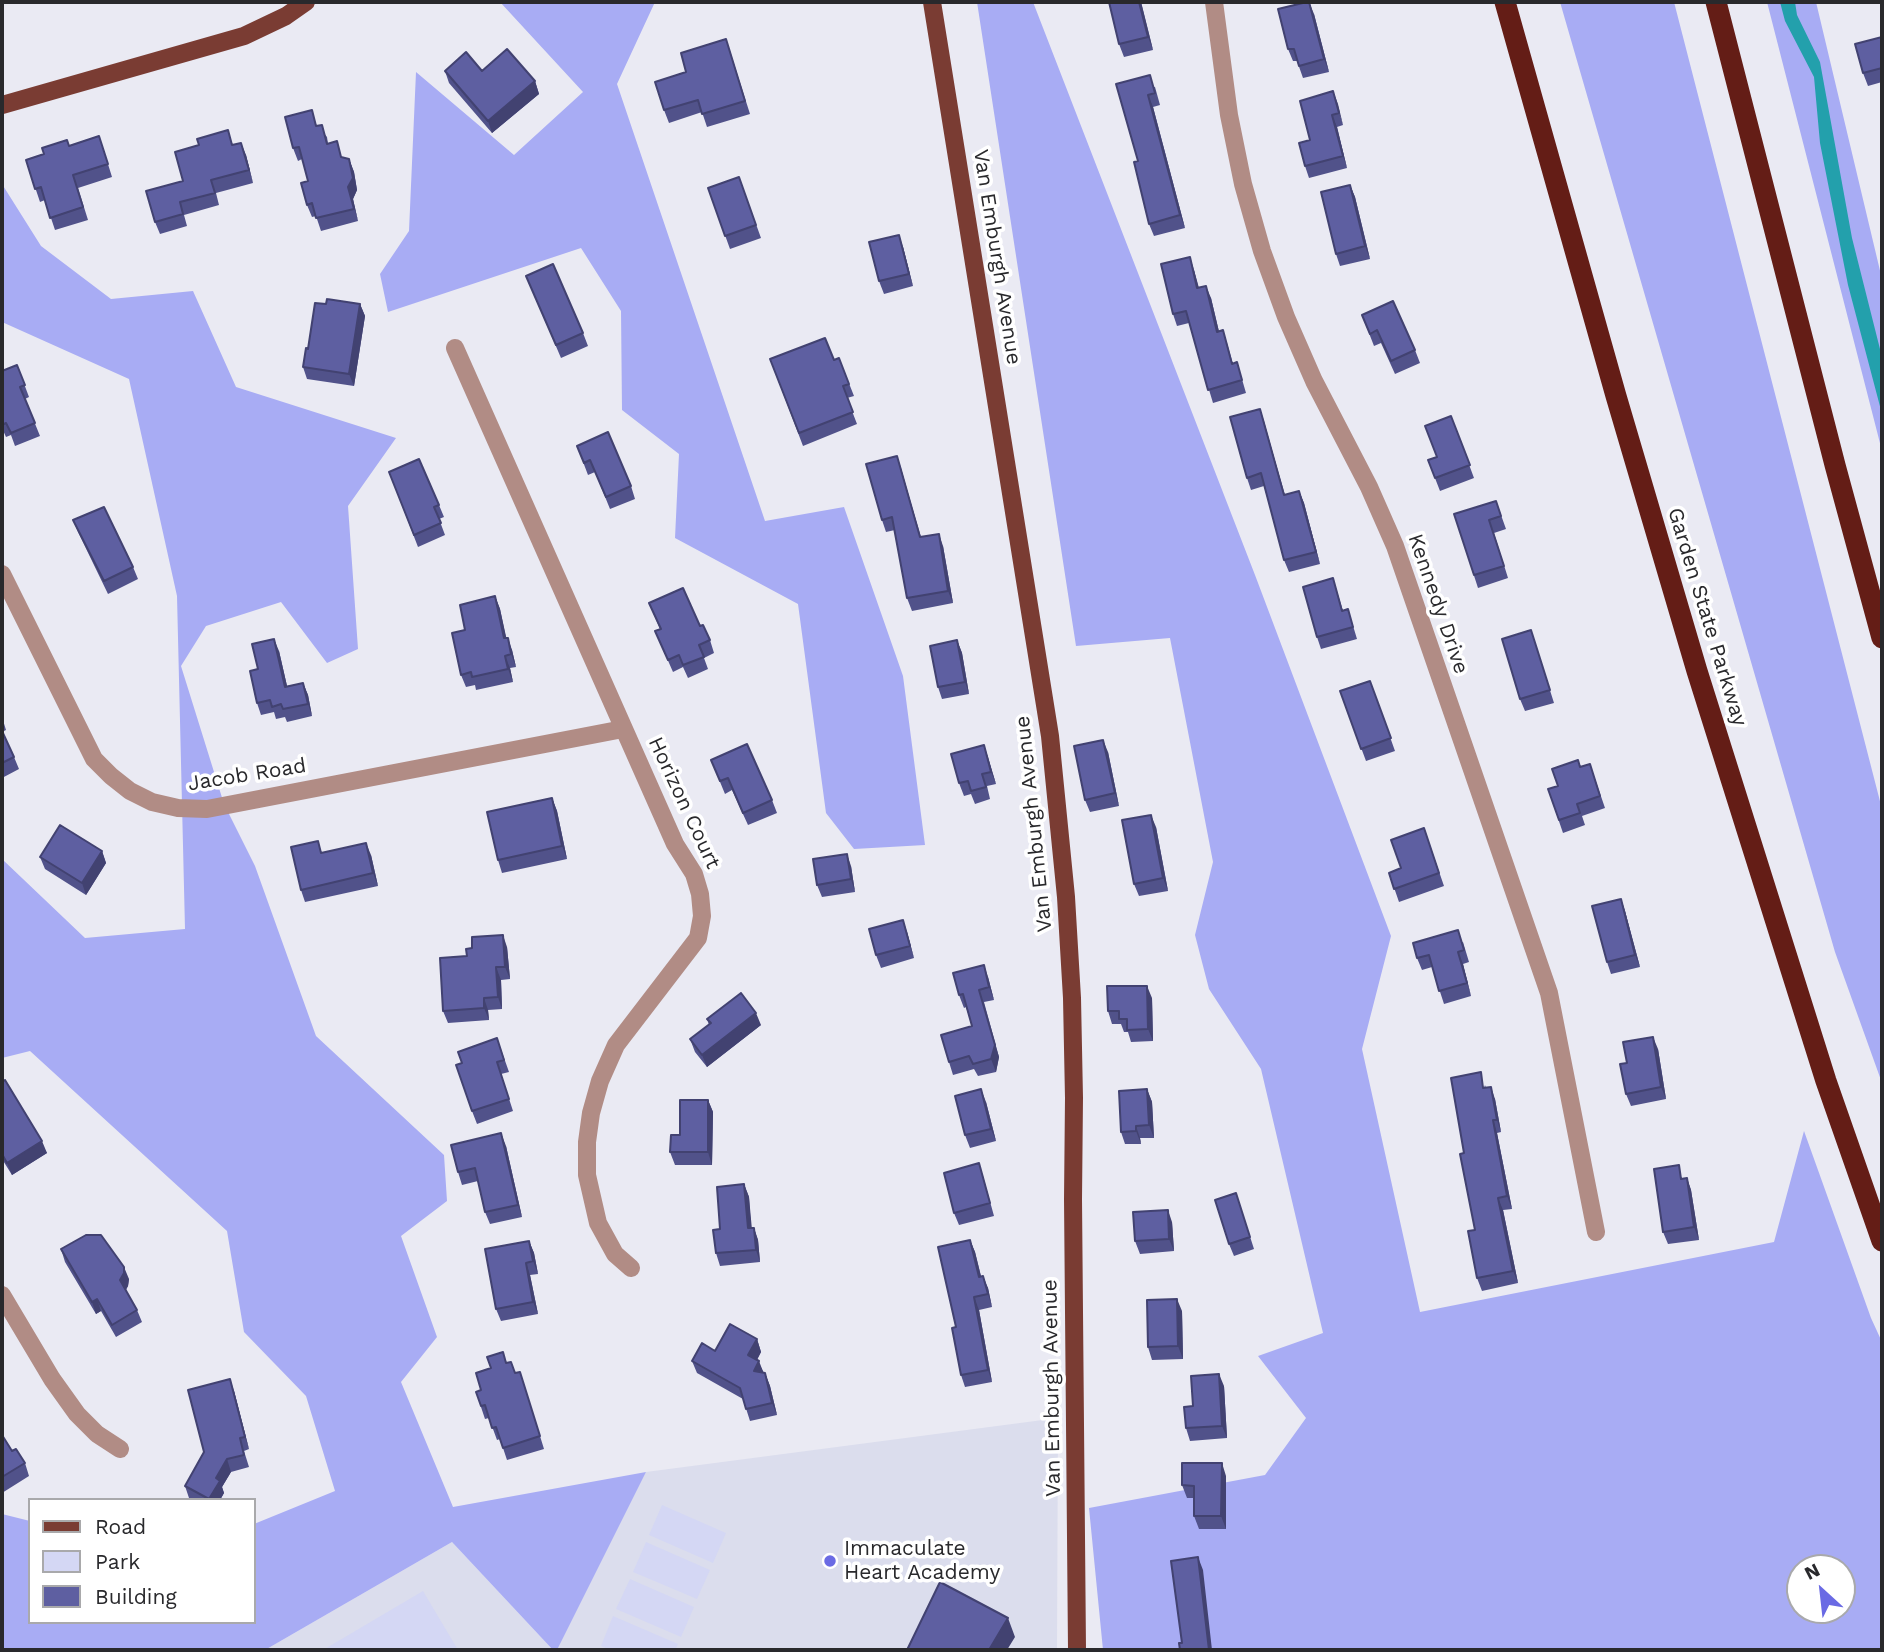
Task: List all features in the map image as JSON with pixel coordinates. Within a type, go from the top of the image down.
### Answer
[{"type":"highway","name":"Garden State Parkway","points":[[1505,2],[1700,684],[1826,1081],[1882,1241]]},
{"type":"highway","points":[[1717,5],[1882,638]]},
{"type":"main road","points":[[2,105],[244,36],[286,16],[306,2]]},
{"type":"main road","name":"Van Emburgh Avenue","points":[[932,2],[1050,736],[1066,897],[1074,1098],[1077,1650]]},
{"type":"street","name":"Kennedy Drive","points":[[1214,2],[1229,115],[1243,184],[1262,251],[1286,317],[1314,381],[1369,487],[1395,546],[1549,993],[1596,1231]]},
{"type":"street","name":"Horizon Court","points":[[455,348],[675,844],[694,874],[700,894],[702,916],[698,939],[616,1045],[600,1081],[591,1113],[587,1142],[587,1175],[598,1223],[615,1254],[631,1268]]},
{"type":"street","name":"Jacob Road","points":[[2,574],[94,759],[130,791],[152,802],[178,808],[207,809],[624,729]]},
{"type":"street","points":[[2,1295],[52,1379],[77,1414],[97,1434],[120,1449]]},
{"type":"shaded area","points":[[500,2],[655,2],[617,84],[765,521],[844,507],[903,676],[925,845],[854,849],[826,813],[798,604],[675,538],[679,454],[622,410],[621,311],[581,248],[388,312],[380,274],[409,231],[416,72],[514,155],[583,92]]},
{"type":"shaded area","points":[[977,2],[1033,2],[1255,575],[1391,936],[1362,1049],[1420,1312],[1774,1242],[1804,1131],[1882,1342],[1882,1650],[1103,1650],[1089,1508],[1265,1475],[1306,1418],[1258,1356],[1323,1333],[1261,1069],[1209,989],[1195,935],[1213,862],[1170,638],[1076,646]]},
{"type":"shaded area","points":[[1560,2],[1674,2],[1882,809],[1882,1083],[1835,952]]},
{"type":"shaded area","points":[[1767,2],[1816,2],[1882,279],[1882,451]]},
{"type":"shaded area","points":[[1780,2],[1795,2],[1797,15],[1820,62],[1852,238],[1882,357],[1882,414],[1848,285],[1820,143],[1814,77],[1785,21]]},
{"type":"shaded area","points":[[2,184],[41,246],[111,299],[193,291],[236,387],[396,438],[348,506],[358,649],[327,663],[281,602],[206,626],[181,666],[224,804],[255,866],[316,1036],[444,1155],[447,1201],[401,1236],[437,1337],[401,1382],[453,1507],[646,1472],[557,1650],[553,1650],[452,1542],[265,1650],[2,1650],[2,1514],[28,1520],[28,1624],[256,1624],[256,1523],[335,1491],[306,1396],[244,1332],[227,1231],[30,1051],[2,1058],[2,859],[85,938],[185,929],[177,596],[129,379],[2,322]]},
{"type":"shaded area","name":"Immaculate Heart Academy","points":[[1058,1418],[1057,1650],[557,1650],[646,1472]]},
{"type":"shaded area","points":[[452,1542],[553,1650],[265,1650]]},
{"type":"green space","points":[[662,1505],[726,1533],[713,1563],[649,1535]]},
{"type":"green space","points":[[646,1542],[710,1570],[697,1599],[633,1572]]},
{"type":"green space","points":[[630,1579],[694,1607],[681,1637],[616,1609]]},
{"type":"green space","points":[[423,1591],[458,1650],[323,1650]]},
{"type":"green space","points":[[613,1616],[678,1644],[675,1650],[610,1650],[601,1646]]},
{"type":"building","points":[[1109,2],[1139,2],[1148,37],[1119,44]]},
{"type":"building","points":[[1309,2],[1324,59],[1299,66],[1294,49],[1288,49],[1278,9]]},
{"type":"building","points":[[1882,37],[1882,68],[1863,73],[1855,44]]},
{"type":"building","points":[[726,39],[745,101],[702,114],[698,100],[664,110],[655,82],[686,72],[681,53]]},
{"type":"building","points":[[507,49],[535,81],[488,121],[445,71],[466,52],[482,71]]},
{"type":"building","points":[[1150,75],[1155,93],[1148,95],[1180,215],[1149,224],[1134,162],[1138,161],[1116,84]]},
{"type":"building","points":[[1333,91],[1339,113],[1332,115],[1343,156],[1305,166],[1299,143],[1310,140],[1300,101]]},
{"type":"building","points":[[312,110],[316,126],[322,125],[327,144],[337,141],[341,157],[349,159],[353,178],[348,187],[354,209],[316,218],[312,203],[307,205],[301,183],[308,181],[299,147],[293,148],[285,117]]},
{"type":"building","points":[[228,130],[232,145],[241,143],[249,170],[211,180],[215,193],[180,202],[183,214],[155,222],[146,191],[183,181],[175,152],[199,145],[197,139]]},
{"type":"building","points":[[99,136],[108,164],[73,175],[83,207],[50,218],[41,187],[35,189],[26,160],[44,154],[42,148],[67,140],[69,146]]},
{"type":"building","points":[[739,177],[756,225],[725,236],[708,188]]},
{"type":"building","points":[[1350,185],[1365,246],[1336,254],[1321,192]]},
{"type":"building","points":[[899,235],[909,274],[879,281],[869,242]]},
{"type":"building","points":[[1190,257],[1197,288],[1206,286],[1217,332],[1223,330],[1232,364],[1237,362],[1242,380],[1208,390],[1186,311],[1173,314],[1161,264]]},
{"type":"building","points":[[553,264],[583,333],[556,345],[526,276]]},
{"type":"building","points":[[327,299],[360,304],[349,374],[303,367],[315,303],[326,304]]},
{"type":"building","points":[[1393,301],[1415,350],[1391,361],[1377,330],[1370,334],[1362,315]]},
{"type":"building","points":[[825,338],[834,360],[839,358],[849,384],[843,386],[853,412],[799,433],[770,359]]},
{"type":"building","points":[[17,365],[25,385],[20,387],[35,423],[11,433],[6,423],[2,425],[2,371]]},
{"type":"building","points":[[1260,409],[1284,495],[1299,491],[1316,552],[1284,560],[1261,473],[1247,478],[1230,417]]},
{"type":"building","points":[[1451,416],[1470,465],[1435,478],[1428,460],[1437,457],[1425,426]]},
{"type":"building","points":[[608,432],[631,486],[606,497],[590,460],[584,463],[577,446]]},
{"type":"building","points":[[897,456],[920,537],[939,534],[948,591],[907,598],[892,517],[882,520],[866,464]]},
{"type":"building","points":[[419,459],[439,505],[434,507],[441,523],[414,535],[389,472]]},
{"type":"building","points":[[1496,501],[1501,516],[1489,520],[1504,566],[1474,575],[1454,514]]},
{"type":"building","points":[[104,507],[133,567],[104,581],[73,520]]},
{"type":"building","points":[[1333,578],[1342,611],[1348,609],[1353,627],[1317,637],[1303,587]]},
{"type":"building","points":[[683,588],[700,626],[703,625],[710,640],[699,645],[704,657],[683,665],[679,655],[668,660],[655,631],[661,629],[649,603]]},
{"type":"building","points":[[495,596],[504,638],[508,638],[511,654],[505,656],[508,669],[472,677],[471,672],[461,675],[452,633],[465,630],[460,605]]},
{"type":"building","points":[[1531,630],[1550,690],[1520,699],[1502,639]]},
{"type":"building","points":[[274,639],[285,687],[303,683],[308,704],[283,709],[281,704],[272,707],[270,700],[257,703],[250,671],[258,669],[252,644]]},
{"type":"building","points":[[957,640],[965,682],[938,687],[930,646]]},
{"type":"building","points":[[1370,681],[1391,738],[1361,749],[1340,691]]},
{"type":"building","points":[[2,731],[14,757],[2,763]]},
{"type":"building","points":[[1103,740],[1115,793],[1085,800],[1074,746]]},
{"type":"building","points":[[747,744],[772,800],[743,813],[728,778],[720,781],[711,760]]},
{"type":"building","points":[[984,745],[991,772],[982,774],[986,787],[971,791],[968,781],[959,783],[951,754]]},
{"type":"building","points":[[1578,760],[1580,767],[1590,764],[1600,796],[1577,804],[1580,813],[1559,820],[1548,789],[1558,786],[1552,769]]},
{"type":"building","points":[[552,798],[562,846],[498,860],[487,812]]},
{"type":"building","points":[[1151,815],[1163,878],[1134,884],[1122,820]]},
{"type":"building","points":[[60,825],[102,851],[82,883],[40,857]]},
{"type":"building","points":[[1424,828],[1439,873],[1394,889],[1389,873],[1401,868],[1391,840]]},
{"type":"building","points":[[318,841],[321,853],[366,843],[373,873],[301,890],[291,847]]},
{"type":"building","points":[[847,854],[851,879],[817,885],[813,859]]},
{"type":"building","points":[[1621,899],[1635,955],[1607,962],[1592,906]]},
{"type":"building","points":[[903,920],[910,946],[876,955],[869,929]]},
{"type":"building","points":[[1458,930],[1464,950],[1458,952],[1467,983],[1439,991],[1429,955],[1417,958],[1413,943]]},
{"type":"building","points":[[503,935],[505,967],[496,967],[498,997],[484,998],[484,1008],[443,1011],[440,958],[467,956],[466,949],[472,948],[472,937]]},
{"type":"building","points":[[984,965],[989,987],[979,990],[995,1045],[991,1059],[973,1064],[969,1056],[949,1062],[941,1035],[972,1026],[963,994],[959,995],[953,973]]},
{"type":"building","points":[[1107,986],[1147,986],[1148,1029],[1127,1030],[1127,1019],[1119,1019],[1119,1011],[1108,1011]]},
{"type":"building","points":[[741,993],[756,1013],[702,1055],[690,1039],[711,1023],[707,1019]]},
{"type":"building","points":[[1653,1037],[1661,1087],[1626,1094],[1620,1064],[1627,1063],[1623,1042]]},
{"type":"building","points":[[497,1038],[504,1060],[497,1062],[509,1099],[472,1111],[456,1065],[462,1063],[458,1052]]},
{"type":"building","points":[[1481,1072],[1483,1088],[1491,1087],[1497,1120],[1493,1120],[1507,1196],[1498,1198],[1513,1271],[1477,1278],[1468,1231],[1475,1230],[1460,1154],[1464,1153],[1451,1078]]},
{"type":"building","points":[[5,1080],[42,1141],[7,1163],[2,1154],[2,1082]]},
{"type":"building","points":[[981,1089],[991,1129],[965,1135],[955,1096]]},
{"type":"building","points":[[1147,1089],[1149,1125],[1136,1126],[1136,1131],[1121,1132],[1119,1091]]},
{"type":"building","points":[[680,1100],[708,1100],[708,1152],[670,1152],[671,1135],[680,1135]]},
{"type":"building","points":[[501,1133],[518,1205],[485,1212],[475,1168],[458,1172],[451,1145]]},
{"type":"building","points":[[979,1163],[990,1203],[954,1213],[944,1173]]},
{"type":"building","points":[[1679,1165],[1681,1179],[1687,1178],[1694,1227],[1663,1232],[1654,1169]]},
{"type":"building","points":[[744,1184],[748,1228],[754,1228],[756,1250],[716,1253],[713,1230],[720,1229],[717,1187]]},
{"type":"building","points":[[1236,1193],[1250,1237],[1229,1244],[1215,1200]]},
{"type":"building","points":[[1168,1210],[1169,1239],[1135,1241],[1133,1212]]},
{"type":"building","points":[[86,1235],[101,1235],[124,1267],[120,1280],[137,1310],[112,1325],[97,1299],[92,1302],[61,1249]]},
{"type":"building","points":[[970,1240],[979,1277],[983,1276],[988,1294],[974,1297],[988,1370],[961,1375],[952,1328],[956,1327],[938,1247]]},
{"type":"building","points":[[529,1241],[533,1261],[526,1263],[533,1302],[496,1309],[485,1249]]},
{"type":"building","points":[[1177,1299],[1178,1346],[1148,1347],[1147,1300]]},
{"type":"building","points":[[730,1324],[757,1339],[748,1355],[759,1361],[754,1371],[765,1373],[772,1403],[746,1409],[740,1388],[692,1361],[702,1343],[715,1351]]},
{"type":"building","points":[[503,1352],[506,1363],[511,1362],[515,1373],[520,1372],[540,1436],[503,1448],[496,1427],[492,1428],[485,1405],[481,1406],[476,1392],[481,1390],[476,1373],[491,1368],[487,1357]]},
{"type":"building","points":[[1219,1374],[1222,1426],[1186,1428],[1184,1407],[1193,1406],[1191,1376]]},
{"type":"building","points":[[230,1379],[245,1437],[240,1438],[244,1455],[227,1459],[216,1478],[220,1481],[210,1498],[185,1486],[204,1452],[188,1390]]},
{"type":"building","points":[[2,1435],[12,1451],[16,1449],[25,1463],[2,1477]]},
{"type":"building","points":[[1182,1463],[1222,1463],[1221,1516],[1194,1516],[1194,1486],[1182,1485]]},
{"type":"building","points":[[1198,1557],[1209,1650],[1180,1650],[1179,1643],[1182,1643],[1171,1561]]},
{"type":"building","points":[[940,1582],[1008,1618],[989,1650],[907,1650]]},
{"type":"place","name":"Immaculate Heart Academy","points":[[830,1561]]}]
